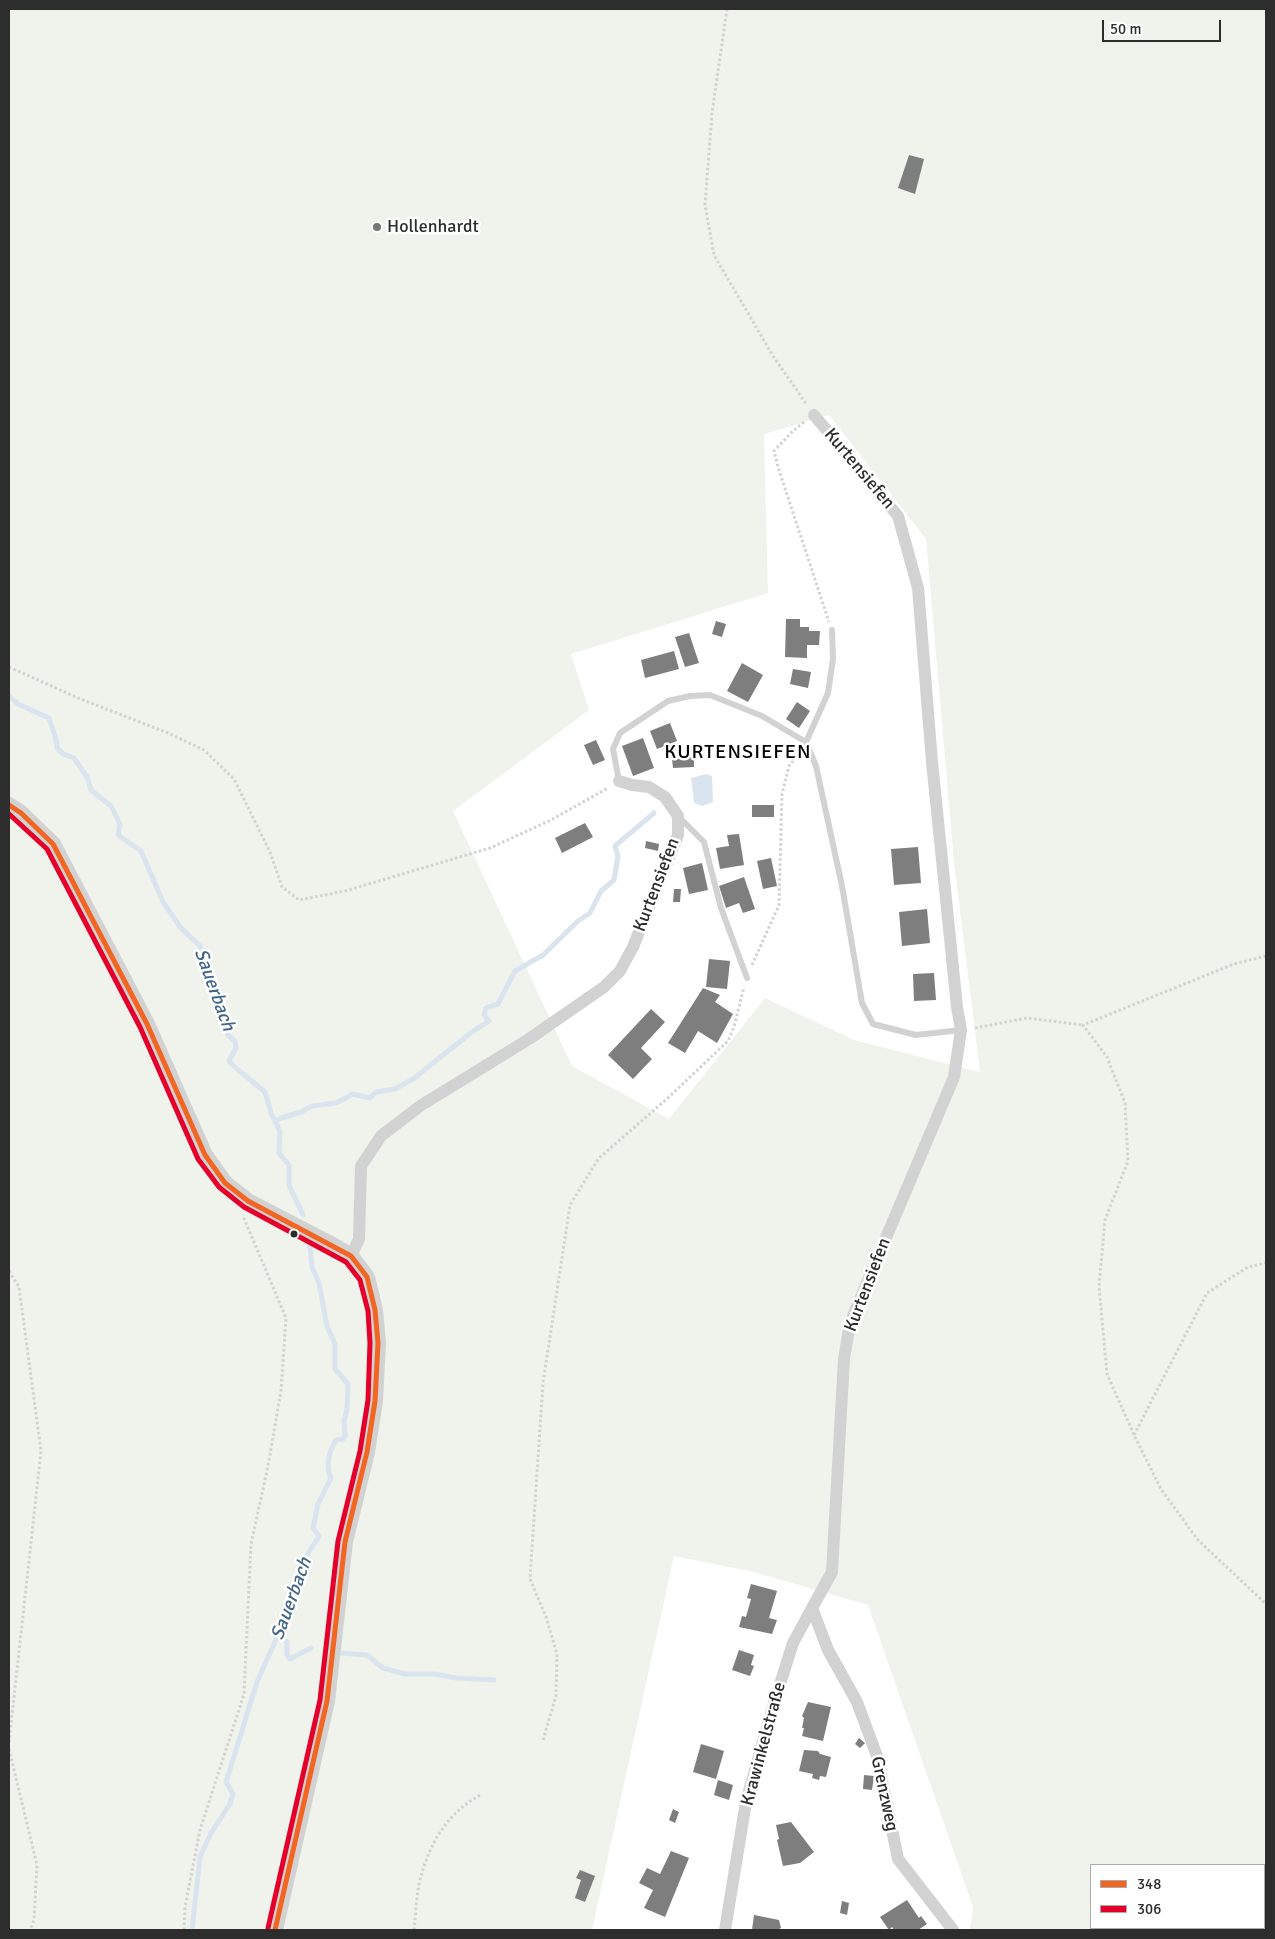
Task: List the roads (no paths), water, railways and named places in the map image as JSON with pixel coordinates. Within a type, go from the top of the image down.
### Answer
[{"type":"street","name":"Kurtensiefen","points":[[812,1608],[832,1572],[844,1359],[850,1323],[954,1077],[961,1030],[956,1007],[932,762],[918,588],[898,516],[814,415]]},
{"type":"street","name":"Kurtensiefen","points":[[351,1256],[359,1239],[361,1166],[381,1136],[420,1106],[529,1039],[604,987],[620,971],[634,947],[678,835],[678,816],[665,797],[649,788],[632,786],[619,781]]},
{"type":"street","points":[[9,805],[21,813],[53,844],[147,1024],[205,1154],[225,1184],[248,1201],[330,1243],[351,1256],[367,1277],[375,1310],[378,1343],[375,1401],[367,1452],[345,1542],[327,1701],[275,1930]]},
{"type":"street","name":"Grenzweg","points":[[812,1608],[828,1650],[857,1702],[877,1756],[898,1859],[953,1930]]},
{"type":"street","name":"Krawinkelstraße","points":[[726,1930],[746,1802],[793,1643],[812,1608]]},
{"type":"lane","points":[[806,742],[828,693],[833,659],[832,630]]},
{"type":"lane","points":[[619,781],[613,749],[620,733],[668,701],[690,696],[710,695],[762,716],[806,742],[816,766],[842,886],[862,1003],[873,1024],[916,1035],[961,1030]]},
{"type":"lane","points":[[678,816],[704,842],[721,908],[746,978]]},
{"type":"waterway","name":"Sauerbach","points":[[9,696],[18,704],[49,718],[57,748],[63,754],[74,758],[87,777],[91,790],[111,806],[120,824],[118,835],[141,851],[163,902],[181,928],[200,946],[206,977],[217,988],[219,1005],[228,1035],[235,1041],[236,1048],[229,1061],[265,1092],[271,1113],[280,1131],[279,1153],[289,1165],[289,1185],[303,1215]]},
{"type":"waterway","points":[[275,1120],[301,1112],[312,1106],[336,1103],[353,1094],[370,1098],[376,1092],[395,1089],[413,1079],[472,1032],[489,1021],[484,1015],[486,1008],[498,1004],[515,971],[543,955],[578,921],[590,913],[601,891],[614,880],[618,856],[615,846],[654,813]]},
{"type":"waterway","name":"Sauerbach","points":[[192,1930],[200,1857],[211,1833],[230,1804],[233,1794],[226,1782],[257,1682],[278,1635],[285,1626],[285,1615],[296,1597],[296,1588],[304,1560],[319,1536],[313,1528],[318,1504],[331,1478],[328,1469],[331,1449],[336,1440],[343,1439],[345,1436],[344,1420],[347,1410],[348,1384],[335,1369],[335,1344],[327,1326],[319,1283],[312,1267],[310,1245]]},
{"type":"waterway","points":[[278,1635],[287,1642],[287,1655],[290,1659],[311,1648]]},
{"type":"waterway","points":[[340,1653],[367,1655],[383,1668],[405,1674],[435,1674],[456,1678],[494,1680]]},
{"type":"place","name":"Hollenhardt","points":[[377,227]]},
{"type":"district","name":"KURTENSIEFEN","points":[[738,753]]}]
